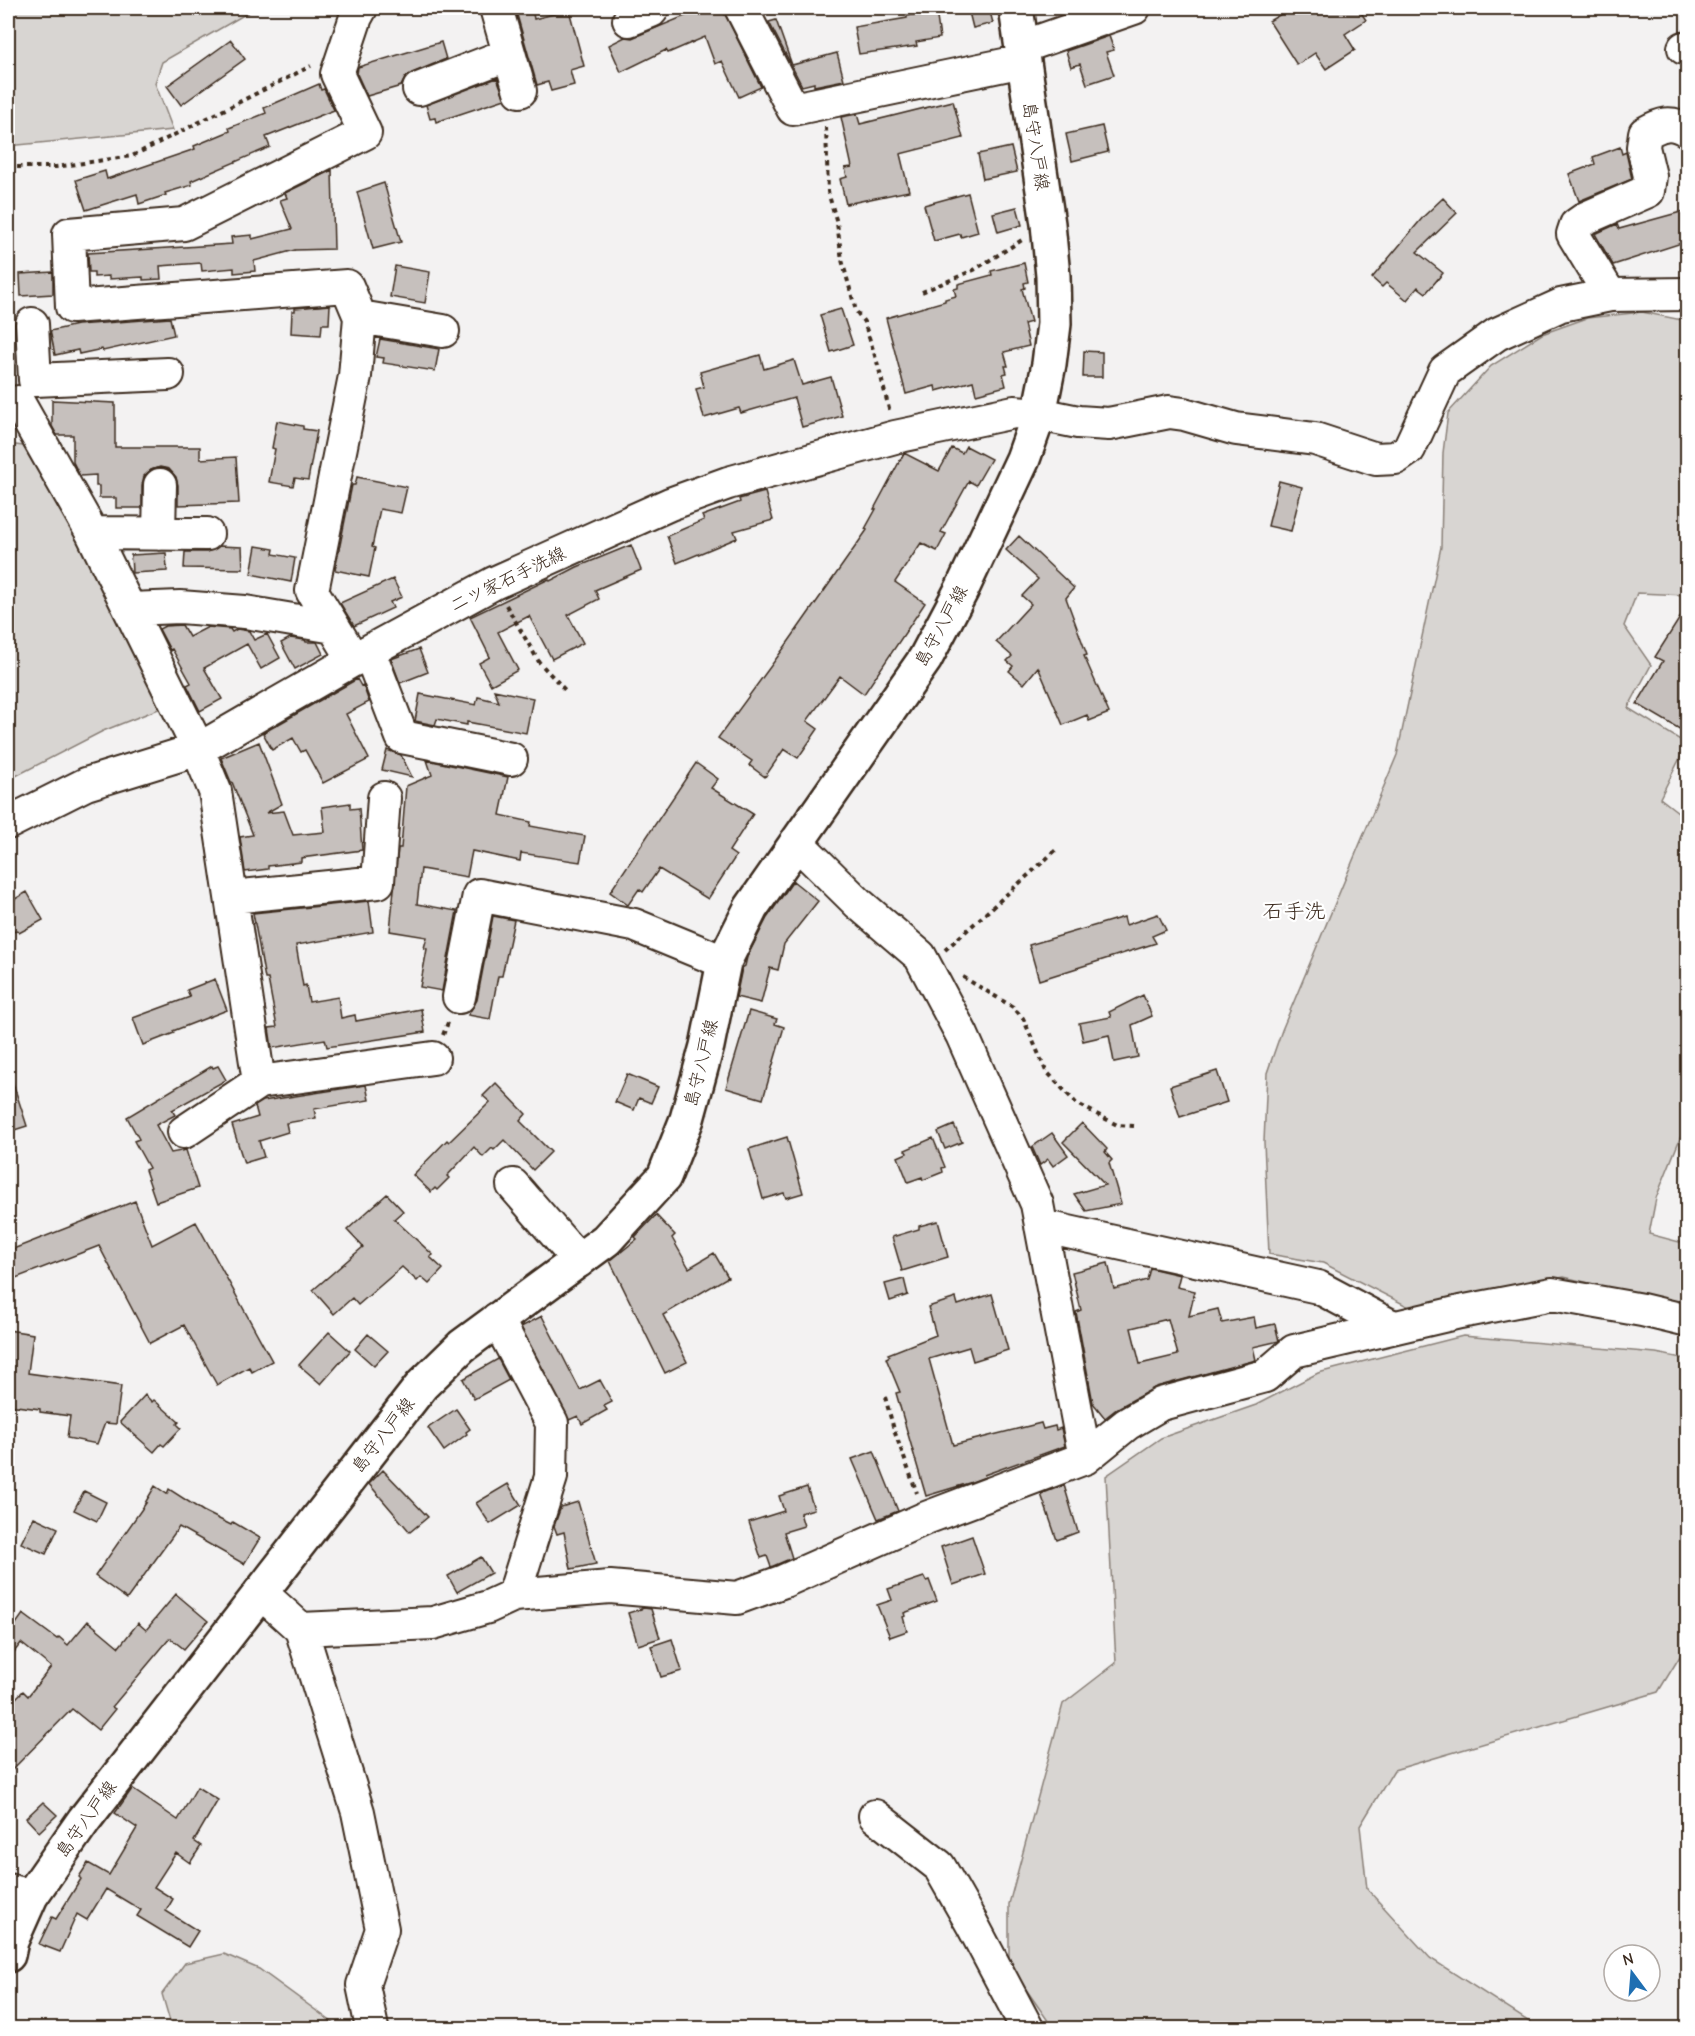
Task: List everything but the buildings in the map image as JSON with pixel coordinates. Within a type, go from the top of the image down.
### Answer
[{"type":"main road","name":"島守八戸線","points":[[8,1955],[19,1893],[84,1820],[422,1385],[462,1346],[606,1240],[664,1177],[687,1119],[707,1046],[724,962],[751,908],[925,660],[962,589],[1023,459],[1039,414],[1054,324],[1053,276],[1048,224],[1016,8]]},
{"type":"street","points":[[72,306],[69,234],[184,225],[365,134],[337,74],[361,8]]},
{"type":"street","points":[[496,8],[520,91]]},
{"type":"street","points":[[741,8],[793,109],[1022,54],[1134,8]]},
{"type":"street","points":[[419,89],[509,54]]},
{"type":"street","points":[[1610,295],[1573,234],[1576,225],[1586,218],[1648,191],[1650,177],[1643,147],[1644,133],[1660,124],[1679,125],[1688,131]]},
{"type":"street","points":[[168,374],[35,380],[20,325],[72,306],[347,286],[360,317],[355,376],[312,591],[334,627],[361,655],[402,737],[511,759]]},
{"type":"street","name":"二ツ家石手洗線","points":[[8,823],[86,784],[199,749],[361,655],[494,584],[670,504],[728,483],[895,437],[1014,412],[1039,414],[1078,422],[1109,424],[1169,412],[1236,429],[1315,439],[1376,459],[1396,458],[1409,449],[1445,371],[1497,334],[1561,305],[1610,295],[1688,294]]},
{"type":"street","points":[[360,317],[443,331]]},
{"type":"street","points":[[8,408],[18,402],[92,533],[199,749],[215,791],[259,1082]]},
{"type":"street","points":[[159,485],[159,534]]},
{"type":"street","points":[[92,533],[207,534]]},
{"type":"street","points":[[130,609],[180,608],[245,612],[334,627]]},
{"type":"street","points":[[232,897],[378,882],[384,798]]},
{"type":"street","points":[[796,842],[858,903],[929,962],[1037,1204],[1085,1458]]},
{"type":"street","points":[[459,998],[478,895],[634,925],[724,962]]},
{"type":"street","points":[[184,1132],[259,1082],[433,1058]]},
{"type":"street","points":[[513,1185],[579,1261]]},
{"type":"street","points":[[1041,1226],[1318,1287],[1393,1327]]},
{"type":"street","points":[[301,1629],[433,1623],[488,1607],[514,1595],[610,1587],[737,1598],[784,1581],[926,1518],[1085,1458],[1127,1424],[1161,1404],[1265,1376],[1294,1351],[1393,1327],[1552,1294],[1642,1310],[1688,1321]]},
{"type":"street","points":[[497,1319],[552,1423],[551,1477],[514,1595]]},
{"type":"street","points":[[260,1592],[301,1629],[358,1812],[382,1929],[363,1985],[372,2028]]},
{"type":"street","points":[[875,1816],[939,1866],[1027,2028]]},
{"type":"path","points":[[8,167],[56,167],[132,156],[309,69],[316,61]]},
{"type":"path","points":[[822,103],[827,135],[828,192],[837,223],[842,260],[856,311],[864,322],[878,365],[895,437]]},
{"type":"path","points":[[922,292],[974,270],[1048,224]]},
{"type":"path","points":[[494,584],[539,662],[565,690]]},
{"type":"path","points":[[1056,850],[929,962],[1013,1007],[1023,1018],[1046,1071],[1076,1103],[1118,1125],[1134,1126]]},
{"type":"path","points":[[433,1058],[459,998]]},
{"type":"path","points":[[885,1397],[895,1433],[926,1518]]},
{"type":"shaded area","points":[[8,8],[256,8],[162,62],[155,83],[173,130],[8,146]]},
{"type":"shaded area","points":[[1642,312],[1687,321],[1687,595],[1637,593],[1624,626],[1651,665],[1628,708],[1687,744],[1660,798],[1687,819],[1687,1121],[1656,1198],[1649,1234],[1687,1244],[1687,1306],[1564,1277],[1409,1307],[1323,1263],[1269,1254],[1264,1142],[1267,1073],[1282,1030],[1397,755],[1441,547],[1443,453],[1448,413],[1491,366],[1542,334],[1587,318]]},
{"type":"shaded area","points":[[8,444],[23,446],[78,539],[161,708],[103,731],[8,780]]},
{"type":"shaded area","points":[[1463,1336],[1656,1353],[1687,1359],[1687,1645],[1658,1692],[1394,1770],[1360,1826],[1367,1889],[1430,1958],[1531,2023],[1530,2028],[1053,2028],[1009,1965],[1009,1904],[1063,1704],[1116,1663],[1106,1476],[1161,1438],[1256,1405],[1318,1373]]},
{"type":"shaded area","points":[[224,1954],[259,1969],[340,2028],[172,2028],[162,1994],[185,1963]]},
{"type":"district","name":"石手洗","points":[[1294,911]]}]
